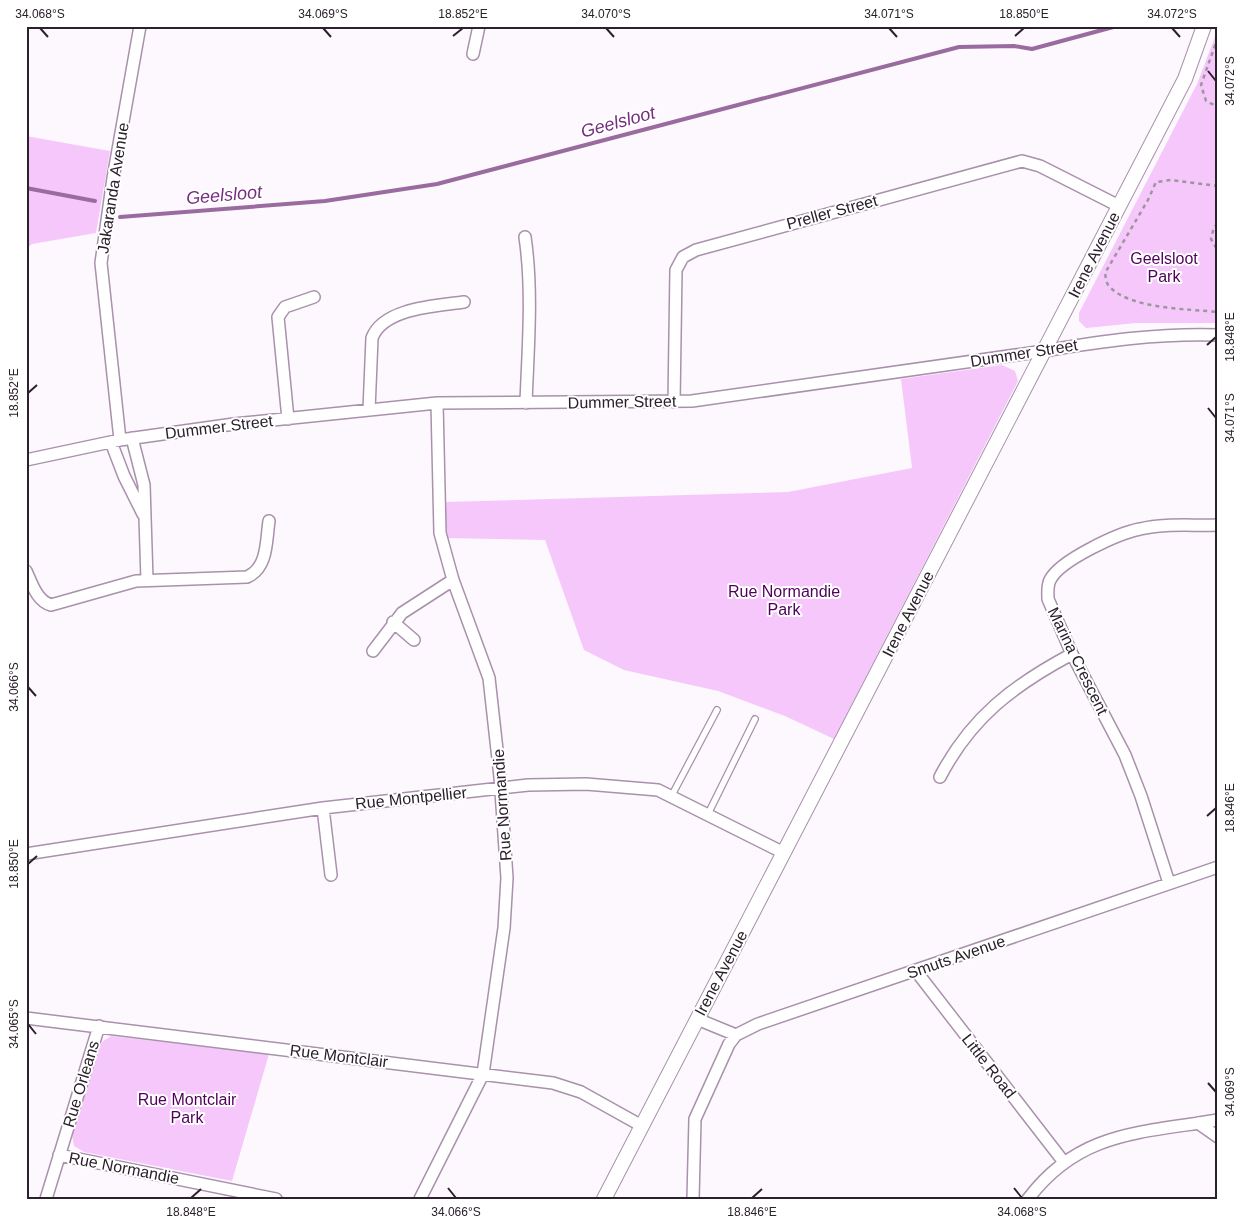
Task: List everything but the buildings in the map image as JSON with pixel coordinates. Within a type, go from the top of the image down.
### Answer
[{"type":"street","name":"Jakaranda Avenue","points":[[121,440],[101,263],[140,26]]},
{"type":"street","points":[[473,54],[479,26]]},
{"type":"street","name":"Irene Avenue","points":[[604,1199],[1185,79],[1204,26]]},
{"type":"street","name":"Preller Street","points":[[674,402],[676,270],[684,257],[696,250],[1022,161],[1040,166],[1119,206]]},
{"type":"street","points":[[525,238],[528,257],[526,403]]},
{"type":"street","points":[[288,419],[278,317],[285,307],[314,297]]},
{"type":"street","points":[[369,410],[372,338],[375,329],[387,318],[419,309],[464,302]]},
{"type":"street","name":"Dummer Street","points":[[26,460],[121,440],[369,410],[437,403],[674,402],[1147,336],[1218,335]]},
{"type":"street","name":"Rue Normandie","points":[[420,1199],[483,1074],[506,905],[506,855],[494,709],[489,678],[453,580],[440,533],[437,403]]},
{"type":"street","points":[[121,440],[124,476],[143,515]]},
{"type":"street","points":[[121,440],[144,485],[143,515],[147,580]]},
{"type":"street","points":[[26,571],[38,596],[46,604],[51,605],[124,583],[147,580],[247,577],[254,574],[262,564],[269,521]]},
{"type":"street","name":"Marina Crescent","points":[[1169,883],[1141,796],[1125,755],[1072,654],[1048,599],[1048,590],[1050,579],[1058,570],[1085,553],[1140,529],[1218,525]]},
{"type":"street","points":[[373,651],[393,622],[412,604],[453,580]]},
{"type":"street","points":[[393,622],[414,640]]},
{"type":"street","points":[[940,777],[954,749],[1009,692],[1033,675],[1072,654]]},
{"type":"street","name":"Rue Montpellier","points":[[26,854],[323,808],[528,785],[586,784],[644,787],[672,795],[784,853]]},
{"type":"street","points":[[323,808],[331,875]]},
{"type":"street","name":"Smuts Avenue","points":[[736,1035],[758,1024],[1218,867]]},
{"type":"street","name":"Little Road","points":[[916,971],[1063,1162]]},
{"type":"street","name":"Rue Montclair","points":[[26,1018],[483,1074],[566,1086],[642,1126]]},
{"type":"street","points":[[693,1199],[694,1119],[729,1044],[736,1035],[697,1019]]},
{"type":"street","name":"Rue Orleans","points":[[46,1199],[98,1026]]},
{"type":"street","points":[[1028,1199],[1063,1162],[1084,1149],[1113,1138],[1218,1120]]},
{"type":"street","points":[[1198,1124],[1218,1138]]},
{"type":"street","name":"Rue Normandie","points":[[59,1155],[276,1199]]},
{"type":"lane","points":[[672,795],[716,710]]},
{"type":"lane","points":[[708,814],[755,719]]},
{"type":"path","points":[[1218,37],[1201,85],[1206,100],[1218,107]]},
{"type":"path","points":[[1218,186],[1171,180],[1156,182],[1148,200],[1105,273],[1108,286],[1119,295],[1146,304],[1218,312]]},
{"type":"path","points":[[1218,224],[1214,227],[1211,239],[1218,251]]},
{"type":"green space","name":"Geelsloot Park","points":[[1218,29],[1218,323],[1136,323],[1086,328],[1079,321],[1079,313],[1197,84]]},
{"type":"green space","points":[[26,136],[110,151],[96,233],[32,244],[26,249]]},
{"type":"green space","name":"Rue Normandie Park","points":[[1002,365],[1015,371],[1018,381],[834,739],[785,716],[718,691],[624,670],[584,650],[545,540],[446,538],[446,502],[788,492],[912,468],[901,379]]},
{"type":"green space","name":"Rue Montclair Park","points":[[111,1036],[269,1054],[232,1181],[84,1152],[74,1146],[72,1135],[99,1048],[103,1041]]},
{"type":"waterway","name":"Geelsloot","points":[[120,217],[325,201],[437,184],[959,47],[1014,46],[1032,49],[1117,26]]},
{"type":"waterway","name":"Geelsloot","points":[[26,188],[95,201]]}]
